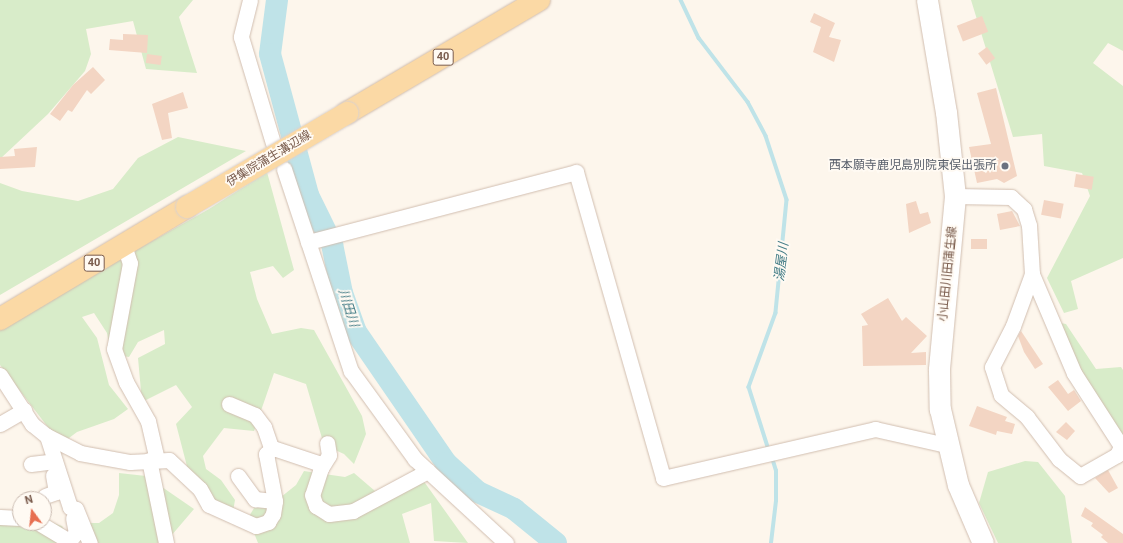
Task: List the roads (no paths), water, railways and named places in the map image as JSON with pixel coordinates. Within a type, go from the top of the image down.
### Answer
[{"type":"main road","name":"伊集院蒲生溝辺線","points":[[0,319],[539,0]]},
{"type":"main road","name":"小山田川田蒲生線","points":[[928,0],[946,112],[955,196],[938,370],[946,445],[958,485],[982,543]]},
{"type":"street","points":[[250,0],[241,37],[273,143]]},
{"type":"street","points":[[284,168],[351,371],[414,458],[506,543]]},
{"type":"street","points":[[308,242],[576,172],[663,478],[875,429],[946,445]]},
{"type":"street","points":[[955,196],[1011,198],[1024,209],[1030,225],[1032,274],[1074,373],[1121,446],[1117,455],[1080,476],[1060,459],[1027,417],[1001,395],[992,367],[1013,326],[1032,274]]},
{"type":"street","points":[[124,245],[130,263],[114,349],[126,382],[148,421],[166,543]]},
{"type":"street","points":[[2,377],[32,424],[47,436],[80,453],[130,462],[169,460],[182,469],[209,505],[256,526],[268,522],[275,501],[266,467],[266,454],[272,450],[318,463],[321,468]]},
{"type":"street","points":[[230,404],[255,415],[264,427],[272,450]]},
{"type":"street","points":[[0,424],[24,410]]},
{"type":"street","points":[[47,436],[53,462],[56,492],[52,493]]},
{"type":"street","points":[[327,443],[329,455],[321,468],[312,495],[316,506],[329,514],[353,511],[428,471]]},
{"type":"street","points":[[32,464],[53,462]]},
{"type":"street","points":[[53,462],[90,543]]},
{"type":"street","points":[[238,476],[255,499],[275,501]]},
{"type":"street","points":[[73,508],[89,519]]},
{"type":"street","points":[[51,531],[63,539],[73,539],[76,533],[73,508]]},
{"type":"street","points":[[0,517],[12,518]]},
{"type":"waterway","name":"川田川","points":[[277,0],[270,54],[308,195],[332,244],[342,293],[356,332],[446,463],[478,492],[514,509],[556,543]]},
{"type":"waterway","name":"湯屋川","points":[[681,0],[699,38],[748,102],[766,136],[787,200],[776,313],[749,387],[769,450]]},
{"type":"waterway","name":"湯屋川","points":[[771,543],[776,501],[776,471],[772,458]]},
{"type":"place","name":"西本願寺鹿児島別院東俣出張所","points":[[1005,166]]}]
